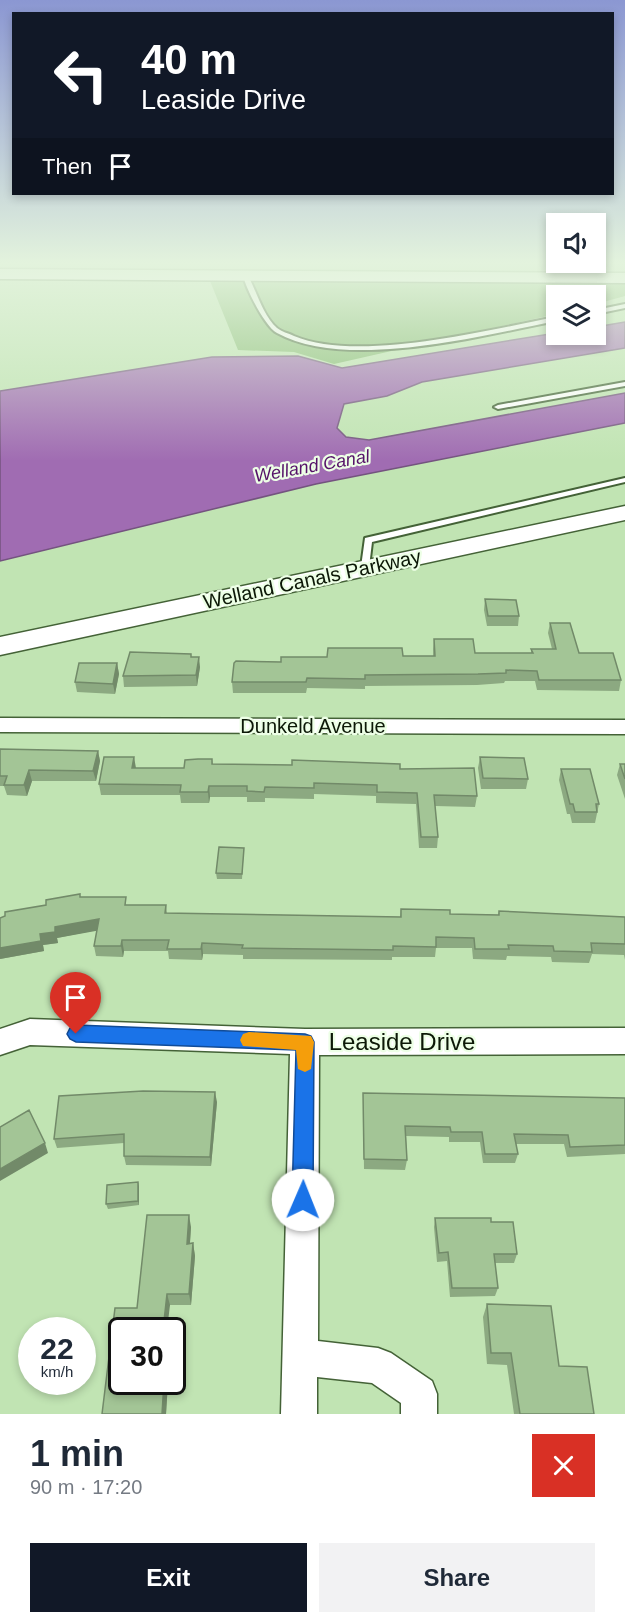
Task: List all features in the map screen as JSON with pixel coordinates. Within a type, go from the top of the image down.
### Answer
[{"type":"street","name":"Welland Canals Parkway","points":[[0,646],[625,513]]},
{"type":"street","name":"Dunkeld Avenue","points":[[0,725],[625,727]]},
{"type":"street","name":"Leaside Drive","points":[[0,1042],[30,1032],[305,1042],[625,1041]]},
{"type":"street","points":[[299,1414],[305,1042]]},
{"type":"street","points":[[300,1358],[378,1366],[419,1394],[419,1414]]},
{"type":"lane","points":[[274,329],[315,345],[337,347],[407,345],[499,329]]},
{"type":"lane","points":[[498,407],[625,384]]},
{"type":"lane","points":[[365,567],[368,540],[625,480]]},
{"type":"green space","points":[[229,329],[489,329],[334,364],[294,352],[238,350]]},
{"type":"water","name":"Welland Canal","points":[[606,329],[625,329],[625,348],[422,382],[387,396],[344,404],[337,428],[346,437],[369,440],[625,393],[625,423],[316,484],[0,561],[0,391],[212,357],[298,356],[342,368],[546,335],[546,345],[606,345]]},
{"type":"building","points":[[485,599],[516,600],[519,616],[488,616]]},
{"type":"building","points":[[550,623],[570,623],[579,653],[613,653],[621,680],[539,680],[537,671],[506,670],[506,673],[478,674],[365,675],[365,679],[307,678],[306,682],[232,682],[236,661],[281,662],[281,657],[327,657],[328,648],[402,648],[403,656],[435,656],[434,639],[473,639],[475,653],[533,653],[531,649],[556,649]]},
{"type":"building","points":[[130,652],[191,654],[191,657],[199,657],[196,675],[123,676]]},
{"type":"building","points":[[79,663],[117,663],[113,684],[75,682]]},
{"type":"building","points":[[0,749],[98,751],[93,771],[29,770],[24,785],[4,785],[7,776],[0,776]]},
{"type":"building","points":[[104,757],[134,757],[132,768],[184,768],[185,760],[212,759],[212,764],[292,765],[292,760],[400,764],[400,769],[474,768],[477,796],[434,795],[438,837],[421,837],[417,793],[377,792],[377,785],[314,783],[314,788],[265,787],[264,792],[247,791],[247,786],[209,786],[208,792],[180,792],[181,785],[99,784]]},
{"type":"building","points":[[480,757],[524,758],[528,779],[483,778]]},
{"type":"building","points":[[620,764],[625,764],[625,779]]},
{"type":"building","points":[[561,769],[590,769],[599,804],[596,804],[597,812],[575,812],[573,804],[570,804]]},
{"type":"building","points":[[219,847],[244,848],[242,874],[216,873]]},
{"type":"building","points":[[80,894],[80,897],[126,897],[125,905],[166,905],[165,913],[401,917],[401,909],[450,910],[450,914],[499,915],[499,911],[625,917],[625,944],[591,943],[592,952],[554,951],[553,946],[508,945],[509,949],[475,949],[474,938],[436,937],[436,947],[393,946],[393,950],[242,948],[243,945],[202,943],[201,949],[167,949],[169,940],[122,940],[121,946],[94,946],[99,919],[55,927],[55,932],[40,934],[41,941],[0,948],[0,918],[5,916],[5,912],[46,905],[46,900]]},
{"type":"building","points":[[143,1091],[215,1092],[210,1157],[124,1156],[124,1134],[54,1139],[59,1096]]},
{"type":"building","points":[[363,1093],[625,1098],[625,1145],[570,1147],[568,1135],[514,1134],[518,1154],[485,1154],[482,1132],[451,1132],[450,1127],[405,1126],[407,1160],[364,1159]]},
{"type":"building","points":[[29,1110],[45,1143],[0,1169],[0,1127]]},
{"type":"building","points":[[138,1182],[138,1201],[106,1204],[107,1185]]},
{"type":"building","points":[[147,1215],[189,1215],[187,1244],[193,1243],[189,1294],[167,1294],[164,1317],[114,1317],[115,1308],[137,1308]]},
{"type":"building","points":[[435,1218],[491,1218],[491,1222],[513,1222],[517,1254],[494,1254],[498,1288],[452,1288],[448,1252],[439,1253]]},
{"type":"building","points":[[487,1304],[551,1306],[559,1366],[587,1367],[594,1414],[520,1414],[511,1353],[491,1353]]},
{"type":"building","points":[[108,1365],[108,1395],[163,1395],[162,1414],[102,1414]]},
{"type":"slow traffic","points":[[249,1040],[305,1042],[305,1063]]},
{"type":"route","points":[[76,1034],[305,1042],[303,1200]]}]
